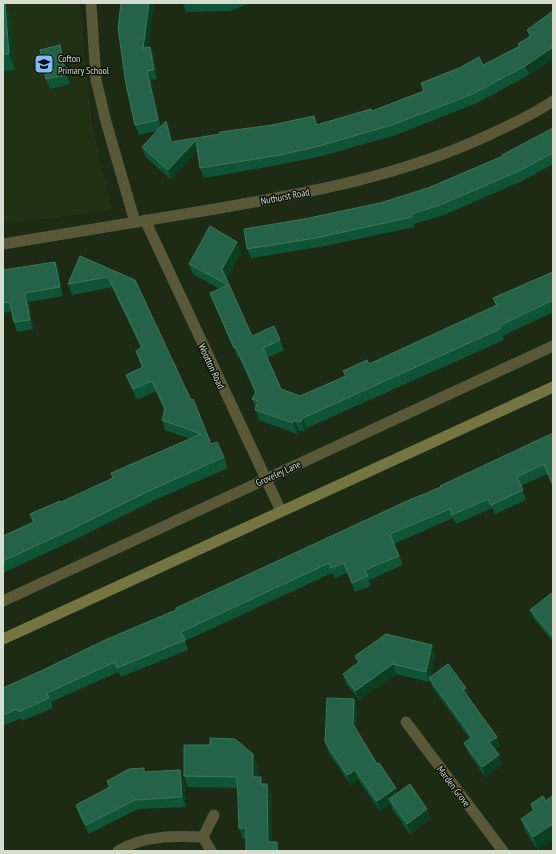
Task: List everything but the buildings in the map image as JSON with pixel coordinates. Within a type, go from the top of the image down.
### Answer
[{"type":"main road","points":[[3,639],[553,387]]},
{"type":"street","name":"Wootton Road","points":[[91,3],[96,80],[106,122],[140,221],[281,511]]},
{"type":"street","name":"Nuthurst Road","points":[[3,244],[286,197],[368,178],[418,164],[462,148],[536,112],[553,101]]},
{"type":"street","name":"Groveley Lane","points":[[3,601],[553,346]]},
{"type":"street","name":"Marden Grove","points":[[406,722],[503,851]]},
{"type":"street","points":[[203,836],[214,815]]},
{"type":"street","points":[[118,851],[143,841],[170,836],[203,836]]},
{"type":"street","points":[[203,836],[211,851]]},
{"type":"shaded area","name":"Cofton Primary School","points":[[3,3],[80,3],[92,125],[112,210],[3,224]]},
{"type":"place","name":"Cofton Primary School","points":[[44,64]]}]
